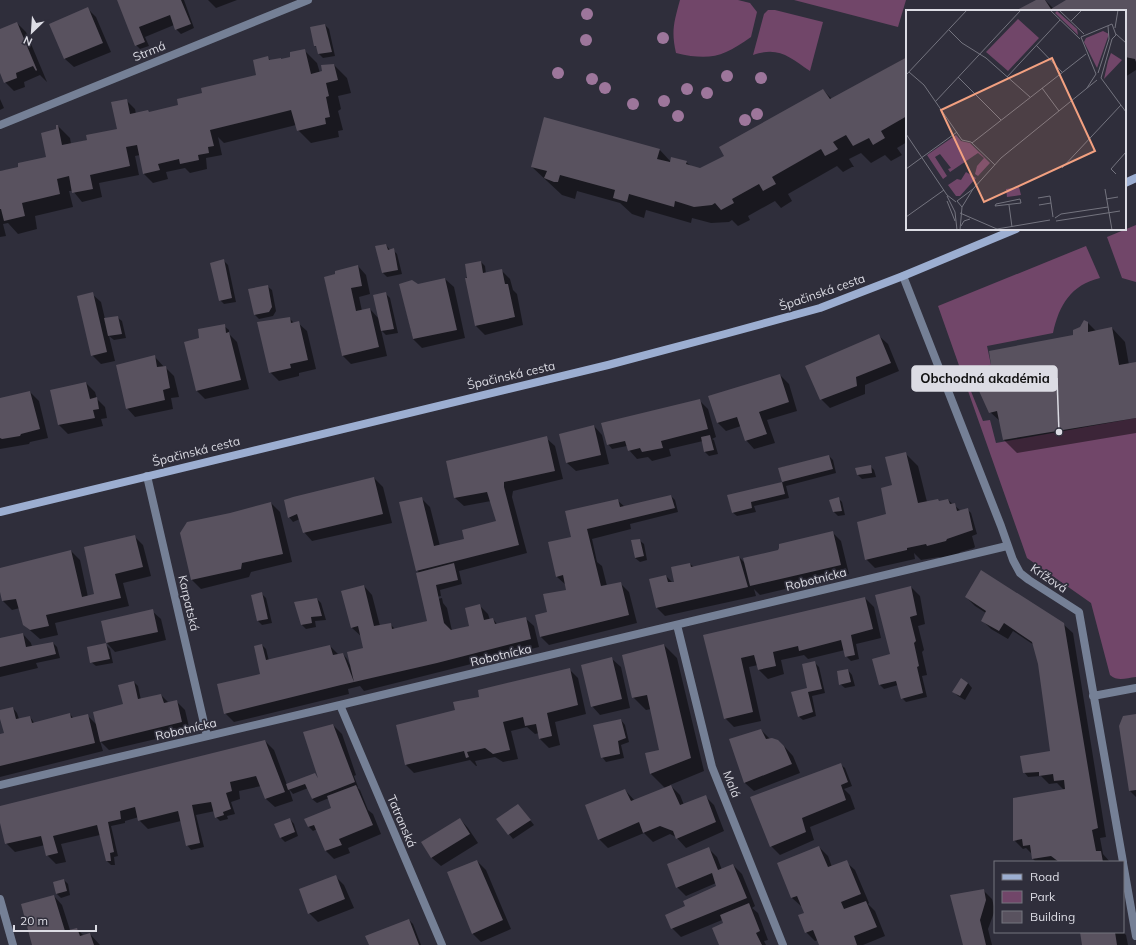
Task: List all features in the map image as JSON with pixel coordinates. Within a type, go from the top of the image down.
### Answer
[{"type":"street","name":"Strmá","points":[[0,125],[308,0]]},
{"type":"street","points":[[1126,183],[1136,178]]},
{"type":"street","name":"Špačinská cesta","points":[[0,512],[608,365],[820,308],[903,276],[1014,230]]},
{"type":"street","name":"Krížová","points":[[903,276],[1013,560],[1020,573],[1029,580],[1080,612],[1123,861]]},
{"type":"street","name":"Karpatská","points":[[147,476],[207,736]]},
{"type":"street","name":"Robotnícka","points":[[0,785],[340,706],[1007,546]]},
{"type":"street","name":"Malá","points":[[677,625],[712,767],[783,945]]},
{"type":"street","points":[[1094,696],[1136,688]]},
{"type":"street","name":"Tatranská","points":[[340,706],[442,945]]},
{"type":"street","name":"Krížová","points":[[1124,868],[1136,936]]},
{"type":"street","points":[[0,899],[13,945]]},
{"type":"green space","points":[[680,0],[738,0],[750,3],[757,12],[751,37],[732,49],[716,56],[698,57],[676,53],[674,26]]},
{"type":"green space","points":[[794,0],[906,0],[898,27]]},
{"type":"green space","points":[[768,10],[775,10],[823,22],[810,71],[790,57],[777,52],[753,55],[764,14]]},
{"type":"green space","points":[[1136,225],[1136,282],[1122,278],[1107,237]]},
{"type":"green space","points":[[1086,246],[1100,278],[1081,286],[1068,298],[1059,314],[1053,333],[987,346],[991,365],[964,374],[983,421],[990,420],[996,443],[1136,418],[1136,677],[1122,679],[1110,675],[1091,603],[1027,558],[938,306]]},
{"type":"building","points":[[117,0],[181,0],[191,24],[175,30],[170,15],[139,27],[145,42],[135,46]]},
{"type":"building","points":[[1036,0],[1045,0],[1051,9],[1066,0],[1136,0],[1136,62],[1135,59],[1126,57],[1126,10],[1017,10]]},
{"type":"building","points":[[88,7],[103,43],[64,59],[49,24]]},
{"type":"building","points":[[17,22],[37,70],[36,71],[33,66],[16,73],[17,78],[4,83],[0,73],[0,29]]},
{"type":"building","points":[[325,24],[332,52],[318,54],[316,46],[314,46],[310,27]]},
{"type":"building","points":[[305,49],[311,74],[322,71],[321,65],[334,64],[338,80],[326,83],[329,96],[326,97],[330,117],[325,118],[326,124],[297,131],[291,110],[210,130],[214,146],[208,147],[209,153],[198,155],[199,160],[180,164],[179,159],[158,164],[160,170],[143,174],[137,145],[126,147],[130,166],[90,175],[93,189],[72,193],[69,176],[57,179],[60,194],[22,203],[25,216],[4,221],[0,209],[0,171],[18,167],[18,163],[46,157],[41,133],[56,129],[56,125],[58,125],[62,145],[87,140],[86,135],[117,129],[111,102],[127,99],[130,114],[148,110],[149,112],[178,105],[177,99],[202,93],[201,88],[256,75],[253,60],[268,56],[269,60],[281,59],[290,57],[290,52]]},
{"type":"building","points":[[906,58],[906,117],[881,131],[885,138],[873,145],[869,138],[853,146],[846,135],[833,142],[838,149],[835,151],[825,156],[821,149],[772,177],[776,184],[763,191],[759,184],[732,199],[734,203],[721,210],[715,203],[712,205],[694,207],[675,201],[674,207],[629,194],[627,202],[613,198],[615,190],[560,175],[558,182],[554,182],[544,178],[547,171],[531,167],[544,117],[660,149],[657,159],[670,162],[671,157],[687,161],[686,164],[700,168],[724,156],[719,147],[823,89],[830,99]]},
{"type":"building","points":[[386,244],[388,250],[394,248],[398,270],[382,273],[375,246]]},
{"type":"building","points":[[224,259],[232,298],[219,301],[210,263]]},
{"type":"building","points":[[481,261],[483,273],[502,269],[505,284],[508,284],[515,317],[475,326],[465,278],[467,278],[465,264]]},
{"type":"building","points":[[358,265],[362,286],[351,288],[356,311],[370,308],[379,347],[342,356],[324,277],[335,274],[335,271]]},
{"type":"building","points":[[445,278],[457,330],[413,339],[399,284],[412,280],[418,284]]},
{"type":"building","points":[[268,285],[272,307],[269,312],[254,315],[248,289]]},
{"type":"building","points":[[93,292],[107,352],[91,356],[77,296]]},
{"type":"building","points":[[386,292],[394,329],[381,331],[373,295]]},
{"type":"building","points":[[118,316],[122,334],[108,336],[104,318]]},
{"type":"building","points":[[290,317],[291,323],[299,321],[308,360],[290,364],[291,368],[269,373],[257,322]]},
{"type":"building","points":[[1084,320],[1088,322],[1088,332],[1112,327],[1119,365],[1136,362],[1136,418],[1003,440],[997,411],[989,413],[970,371],[991,365],[989,351],[1073,335],[1073,330],[1080,327]]},
{"type":"building","points":[[225,324],[226,333],[229,332],[241,380],[196,391],[184,342],[199,338],[198,329]]},
{"type":"building","points":[[879,334],[891,363],[856,377],[857,386],[820,400],[805,366]]},
{"type":"building","points":[[155,355],[157,367],[166,366],[170,388],[163,390],[165,400],[126,409],[116,365]]},
{"type":"building","points":[[780,374],[789,402],[759,412],[767,434],[745,441],[737,417],[717,423],[708,396]]},
{"type":"building","points":[[86,382],[90,399],[97,397],[99,409],[93,410],[95,418],[58,425],[50,390]]},
{"type":"building","points":[[30,391],[40,429],[21,434],[20,436],[0,438],[0,398]]},
{"type":"building","points":[[700,399],[708,429],[661,441],[663,448],[642,452],[640,448],[628,451],[625,441],[607,445],[601,423]]},
{"type":"building","points":[[594,425],[601,455],[566,463],[559,434]]},
{"type":"building","points":[[710,435],[714,450],[704,452],[701,437]]},
{"type":"building","points":[[547,436],[555,471],[504,482],[519,545],[416,571],[399,502],[422,497],[434,546],[464,539],[462,530],[496,521],[487,492],[454,498],[446,461]]},
{"type":"building","points":[[906,452],[918,503],[938,499],[939,501],[948,499],[950,504],[955,503],[957,511],[968,508],[973,530],[947,539],[946,541],[927,546],[926,544],[907,548],[907,550],[865,560],[857,522],[886,514],[881,488],[892,485],[885,457]]},
{"type":"building","points":[[829,455],[833,469],[782,482],[778,468]]},
{"type":"building","points":[[871,465],[872,473],[857,475],[855,468]]},
{"type":"building","points":[[374,477],[383,514],[303,533],[297,514],[288,518],[284,500]]},
{"type":"building","points":[[782,482],[785,494],[751,502],[752,508],[732,513],[727,495]]},
{"type":"building","points":[[671,495],[675,508],[587,529],[601,586],[621,582],[629,615],[540,637],[535,615],[547,612],[543,594],[566,590],[563,575],[556,577],[548,542],[571,537],[565,511],[618,499],[620,507]]},
{"type":"building","points":[[839,497],[842,511],[833,512],[829,500]]},
{"type":"building","points":[[271,502],[283,554],[242,563],[241,569],[191,580],[180,533],[187,522],[230,513]]},
{"type":"building","points":[[833,531],[841,565],[750,586],[743,558],[778,550],[779,544]]},
{"type":"building","points":[[135,535],[143,567],[115,574],[121,598],[46,615],[49,626],[30,630],[23,625],[16,599],[2,601],[0,592],[0,568],[71,550],[82,597],[94,594],[84,547]]},
{"type":"building","points":[[640,539],[644,556],[635,558],[631,540]]},
{"type":"building","points":[[739,556],[748,587],[656,608],[649,579],[666,575],[668,582],[674,582],[671,567],[690,563],[691,567]]},
{"type":"building","points":[[454,563],[458,580],[436,585],[444,623],[451,630],[469,626],[465,608],[480,604],[484,620],[493,618],[495,624],[526,617],[531,639],[354,682],[347,652],[363,648],[358,626],[351,628],[341,591],[364,585],[374,626],[391,623],[392,629],[427,621],[416,573]]},
{"type":"building","points":[[981,570],[1064,623],[1098,828],[1092,830],[1096,851],[1101,851],[1103,861],[1058,861],[1051,856],[1032,859],[1030,845],[1023,846],[1022,839],[1013,841],[1013,798],[1065,789],[1064,780],[1054,781],[1053,774],[1039,776],[1039,772],[1023,773],[1020,756],[1050,751],[1038,664],[1032,642],[1004,623],[999,631],[981,621],[986,611],[965,597]]},
{"type":"building","points":[[911,586],[917,615],[910,617],[916,641],[914,643],[919,666],[917,667],[923,693],[901,699],[896,681],[879,685],[872,659],[890,654],[875,595]]},
{"type":"building","points":[[262,592],[268,619],[257,621],[251,595]]},
{"type":"building","points":[[865,597],[873,629],[851,635],[855,655],[845,657],[841,640],[799,651],[798,646],[773,652],[776,666],[758,670],[754,655],[741,658],[753,712],[724,719],[703,635]]},
{"type":"building","points":[[317,598],[322,616],[311,617],[312,623],[301,625],[294,602]]},
{"type":"building","points":[[153,609],[158,632],[106,643],[101,621]]},
{"type":"building","points":[[23,633],[26,647],[53,642],[56,654],[0,667],[0,638]]},
{"type":"building","points":[[106,643],[110,659],[90,663],[87,647]]},
{"type":"building","points":[[262,644],[266,660],[330,645],[333,655],[343,653],[354,682],[224,714],[217,684],[260,674],[254,646]]},
{"type":"building","points":[[664,644],[691,758],[650,774],[645,753],[659,750],[647,695],[632,698],[622,655]]},
{"type":"building","points":[[612,657],[622,699],[591,707],[581,665]]},
{"type":"building","points":[[815,661],[822,689],[808,692],[813,712],[798,717],[791,692],[807,688],[802,664]]},
{"type":"building","points":[[570,668],[578,705],[547,713],[552,736],[539,739],[536,724],[525,726],[523,717],[503,722],[510,750],[493,754],[485,748],[467,752],[469,757],[466,758],[464,751],[405,765],[396,725],[455,710],[453,702],[479,697],[478,690]]},
{"type":"building","points":[[848,669],[851,682],[839,685],[837,671]]},
{"type":"building","points":[[961,678],[968,683],[960,696],[952,692]]},
{"type":"building","points":[[134,681],[138,699],[161,694],[164,703],[177,700],[182,722],[100,742],[93,712],[123,704],[118,685]]},
{"type":"building","points":[[13,707],[16,719],[30,716],[32,723],[70,713],[71,718],[88,714],[95,743],[0,766],[0,734],[4,733],[0,719],[0,710]]},
{"type":"building","points":[[1136,714],[1136,790],[1129,791],[1119,726],[1123,716]]},
{"type":"building","points":[[621,719],[626,738],[618,741],[620,754],[601,758],[593,725]]},
{"type":"building","points":[[333,724],[355,782],[312,799],[305,784],[288,790],[286,784],[315,773],[318,778],[303,732]]},
{"type":"building","points":[[761,729],[766,739],[772,738],[778,740],[784,746],[792,764],[744,783],[729,739]]},
{"type":"building","points":[[265,740],[285,792],[265,799],[256,776],[230,782],[232,791],[226,793],[231,809],[223,812],[224,815],[215,818],[211,802],[192,805],[200,843],[186,846],[178,811],[138,821],[135,807],[120,811],[121,819],[108,822],[114,852],[110,853],[111,861],[106,861],[97,825],[53,836],[58,853],[46,856],[41,836],[5,844],[0,823],[0,806]]},
{"type":"building","points":[[841,763],[848,782],[841,785],[846,800],[802,818],[806,832],[770,847],[750,797]]},
{"type":"building","points":[[356,785],[373,825],[339,839],[342,845],[325,851],[314,825],[308,827],[304,819],[331,808],[327,796]]},
{"type":"building","points":[[671,785],[680,805],[706,795],[716,822],[676,839],[673,831],[660,826],[643,833],[639,822],[598,840],[585,805],[625,789],[631,801]]},
{"type":"building","points":[[518,804],[531,820],[508,835],[496,819]]},
{"type":"building","points":[[290,818],[295,832],[280,838],[274,824]]},
{"type":"building","points":[[460,818],[470,834],[431,858],[421,842]]},
{"type":"building","points":[[819,846],[828,867],[847,860],[861,894],[841,902],[844,909],[866,901],[877,927],[854,936],[857,945],[819,945],[813,930],[805,933],[798,915],[804,913],[797,896],[791,898],[777,863]]},
{"type":"building","points":[[709,847],[718,870],[733,864],[747,898],[671,929],[665,915],[685,906],[683,901],[716,886],[712,873],[676,888],[667,864]]},
{"type":"building","points":[[477,860],[503,920],[472,934],[447,872]]},
{"type":"building","points":[[336,875],[345,899],[308,914],[299,889]]},
{"type":"building","points":[[64,879],[67,891],[56,894],[53,882]]},
{"type":"building","points":[[984,889],[986,900],[980,920],[986,945],[963,945],[950,895]]},
{"type":"building","points":[[54,895],[65,931],[77,928],[80,936],[90,933],[94,945],[32,945],[21,904]]},
{"type":"building","points":[[749,903],[760,931],[756,933],[762,945],[719,945],[712,928],[723,923],[720,915]]},
{"type":"building","points":[[409,919],[419,945],[369,945],[365,936]]},
{"type":"building","points":[[1080,933],[1115,933],[1117,945],[1082,945]]},
{"type":"place","name":"Obchodná akadémia","points":[[1059,432]]}]
